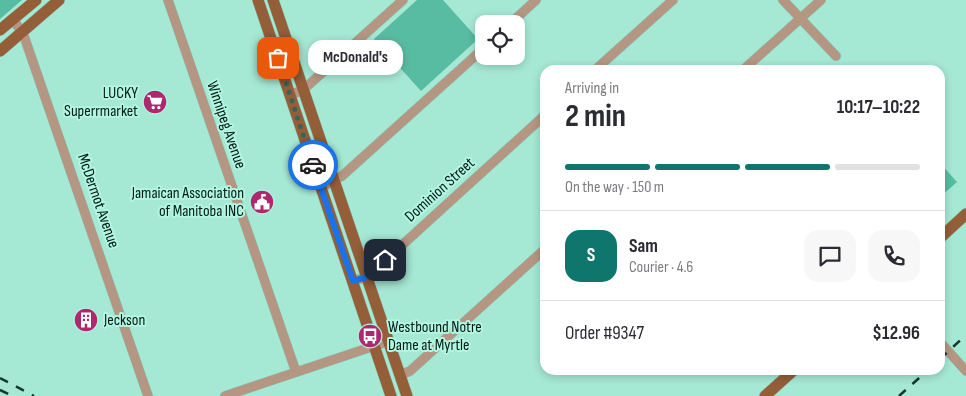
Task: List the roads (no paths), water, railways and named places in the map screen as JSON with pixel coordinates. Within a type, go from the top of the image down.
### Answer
[{"type":"main road","points":[[0,30],[36,0]]},
{"type":"main road","points":[[0,51],[59,0]]},
{"type":"main road","points":[[273,0],[407,396]]},
{"type":"main road","points":[[262,1],[320,188],[391,396]]},
{"type":"main road","points":[[945,233],[966,214]]},
{"type":"main road","points":[[765,396],[788,375]]},
{"type":"street","name":"Winnipeg Avenue","points":[[168,0],[296,372]]},
{"type":"street","points":[[290,95],[304,90],[403,0]]},
{"type":"street","points":[[520,15],[536,0]]},
{"type":"street","points":[[601,65],[673,0]]},
{"type":"street","points":[[783,0],[836,56]]},
{"type":"street","points":[[749,65],[820,0]]},
{"type":"street","name":"McDermot Avenue","points":[[13,19],[23,31],[148,396]]},
{"type":"street","points":[[320,188],[334,181],[475,56]]},
{"type":"street","name":"Dominion Street","points":[[353,281],[367,277],[540,121]]},
{"type":"street","points":[[400,375],[410,372],[540,254]]},
{"type":"street","points":[[225,396],[389,341]]},
{"type":"street","points":[[945,348],[966,371]]},
{"type":"railway","points":[[945,354],[966,335]]},
{"type":"railway","points":[[899,396],[922,375]]},
{"type":"railway","points":[[0,378],[34,396]]},
{"type":"railway","points":[[0,390],[13,396]]},
{"type":"place","name":"McDonald's","points":[[278,58]]},
{"type":"place","name":"LUCKY Superrmarket","points":[[155,102]]},
{"type":"place","name":"Jamaican Association of Manitoba INC","points":[[262,202]]},
{"type":"place","name":"Jeckson","points":[[86,320]]},
{"type":"place","name":"Westbound Notre Dame at Myrtle","points":[[370,336]]}]
